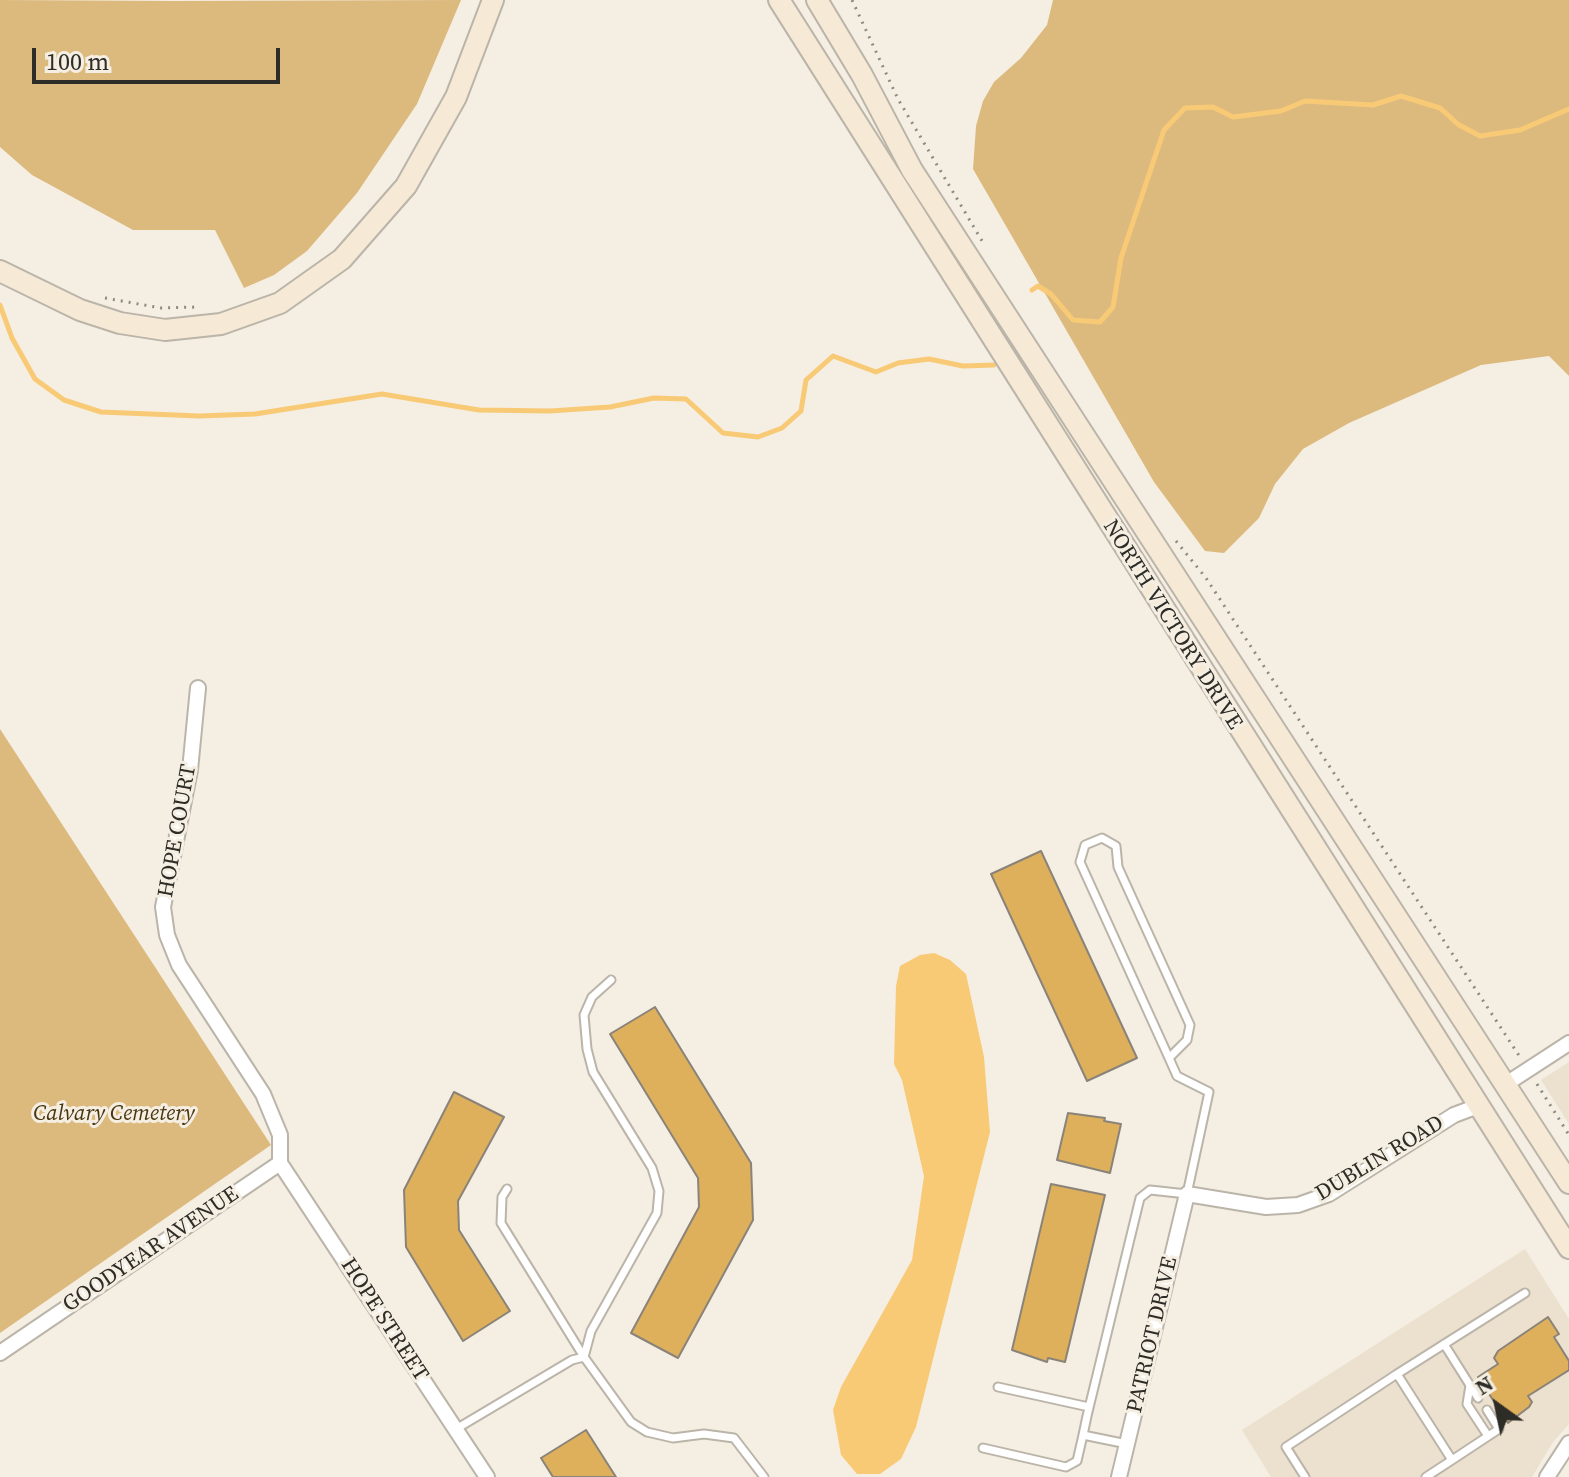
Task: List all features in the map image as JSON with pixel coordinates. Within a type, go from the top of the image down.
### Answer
[{"type":"main road","points":[[0,271],[80,310],[120,323],[165,330],[221,324],[280,303],[342,259],[406,186],[456,97],[493,0]]},
{"type":"main road","name":"NORTH VICTORY DRIVE","points":[[779,0],[1569,1248]]},
{"type":"main road","name":"NORTH VICTORY DRIVE","points":[[817,0],[862,75],[912,170],[1125,503],[1569,1183]]},
{"type":"street","name":"HOPE COURT","points":[[198,688],[190,770],[163,907],[167,935],[179,965],[263,1094],[280,1135],[280,1163]]},
{"type":"street","points":[[1506,1084],[1569,1043]]},
{"type":"street","name":"DUBLIN ROAD","points":[[1187,1194],[1266,1207],[1298,1205],[1329,1194],[1454,1115],[1478,1106]]},
{"type":"street","name":"GOODYEAR AVENUE","points":[[0,1353],[280,1163]]},
{"type":"street","name":"HOPE STREET","points":[[280,1163],[487,1477]]},
{"type":"street","name":"PATRIOT DRIVE","points":[[1119,1477],[1187,1194]]},
{"type":"street","points":[[1547,1477],[1569,1443]]},
{"type":"lane","points":[[983,1448],[1066,1467],[1077,1461],[1140,1198],[1150,1190],[1187,1194],[1209,1092],[1177,1076],[1080,862],[1085,845],[1102,838],[1116,846],[1118,867],[1190,1025],[1187,1040],[1169,1058]]},
{"type":"lane","points":[[584,1357],[591,1331],[657,1213],[659,1191],[652,1168],[593,1072],[587,1049],[584,1015],[592,997],[611,980]]},
{"type":"lane","points":[[507,1189],[502,1197],[501,1223],[584,1357],[631,1422],[647,1432],[673,1438],[704,1434],[734,1438],[764,1477]]},
{"type":"lane","points":[[1305,1477],[1286,1447],[1525,1293]]},
{"type":"lane","points":[[1444,1344],[1478,1398]]},
{"type":"lane","points":[[456,1429],[572,1360],[584,1357]]},
{"type":"lane","points":[[1397,1374],[1452,1460]]},
{"type":"lane","points":[[1470,1385],[1467,1404],[1488,1436]]},
{"type":"lane","points":[[998,1387],[1089,1407]]},
{"type":"lane","points":[[1426,1477],[1499,1429],[1487,1410]]},
{"type":"lane","points":[[1083,1435],[1127,1444]]},
{"type":"path","points":[[852,0],[898,99],[930,158]]},
{"type":"path","points":[[103,297],[161,308],[207,306]]},
{"type":"path","points":[[1168,531],[1206,578],[1569,1135]]},
{"type":"shaded area","points":[[934,953],[950,960],[966,974],[984,1057],[990,1132],[916,1427],[901,1459],[880,1474],[857,1474],[841,1455],[833,1410],[841,1387],[912,1260],[924,1176],[902,1080],[894,1064],[896,986],[900,966],[920,955]]},
{"type":"shaded area","points":[[1569,1062],[1569,1124],[1541,1080]]},
{"type":"shaded area","points":[[1525,1249],[1569,1319],[1569,1424],[1553,1442],[1532,1477],[1271,1477],[1242,1430]]},
{"type":"green space","points":[[0,0],[461,0],[417,104],[357,193],[307,251],[274,275],[244,288],[215,230],[133,230],[32,175],[0,147]]},
{"type":"green space","points":[[1053,0],[1569,0],[1569,376],[1549,356],[1481,365],[1349,423],[1303,449],[1275,484],[1259,518],[1224,553],[1205,551],[1154,482],[973,169],[976,126],[983,101],[994,82],[1021,58],[1047,25]]},
{"type":"green space","name":"Calvary Cemetery","points":[[0,729],[271,1145],[0,1333]]},
{"type":"building","points":[[1041,851],[1137,1058],[1087,1081],[991,874]]},
{"type":"building","points":[[655,1007],[751,1163],[753,1220],[678,1358],[631,1333],[699,1207],[698,1178],[610,1034]]},
{"type":"building","points":[[454,1092],[504,1117],[458,1201],[459,1230],[510,1311],[463,1341],[406,1247],[404,1190]]},
{"type":"building","points":[[1068,1113],[1105,1118],[1104,1121],[1121,1124],[1110,1173],[1057,1160]]},
{"type":"building","points":[[1051,1184],[1105,1195],[1065,1362],[1048,1358],[1047,1362],[1012,1350]]},
{"type":"building","points":[[1548,1317],[1559,1334],[1554,1337],[1569,1361],[1569,1370],[1528,1396],[1532,1402],[1529,1407],[1508,1423],[1478,1377],[1498,1364],[1494,1358],[1498,1351]]},
{"type":"building","points":[[586,1430],[616,1477],[553,1477],[541,1458]]},
{"type":"waterway","points":[[1032,290],[1038,286],[1051,294],[1073,320],[1100,322],[1113,307],[1121,258],[1164,130],[1185,108],[1213,107],[1233,117],[1281,111],[1305,101],[1373,105],[1401,96],[1440,108],[1459,125],[1480,136],[1520,130],[1569,109]]},
{"type":"waterway","points":[[0,305],[12,338],[35,379],[64,400],[101,412],[199,416],[255,414],[382,394],[479,410],[550,411],[610,407],[654,398],[686,399],[723,433],[758,437],[782,428],[801,411],[806,380],[833,356],[876,372],[898,363],[929,359],[963,366],[994,365]]}]
